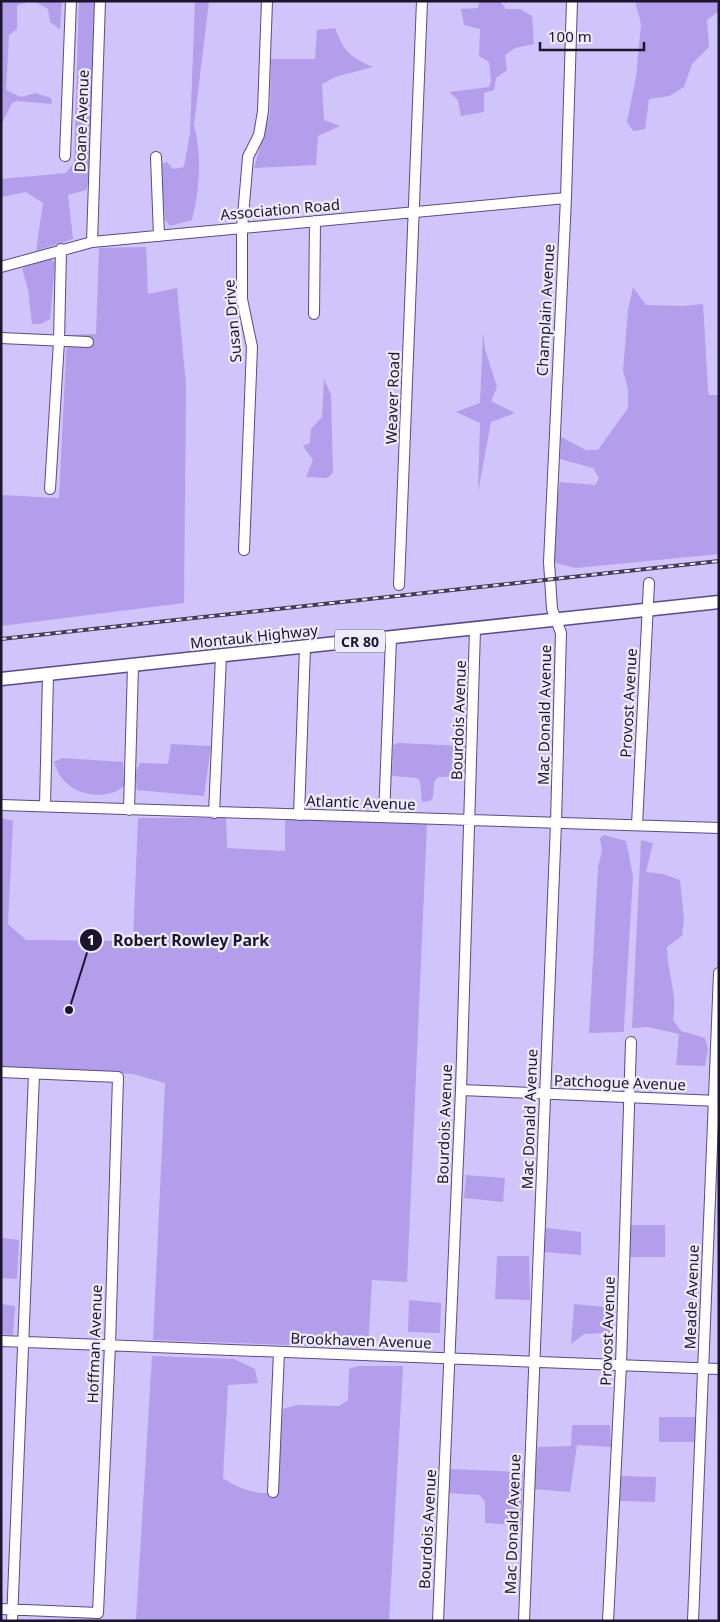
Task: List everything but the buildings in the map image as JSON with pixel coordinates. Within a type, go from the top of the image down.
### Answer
[{"type":"main road","name":"Montauk Highway","points":[[1,679],[719,602]]},
{"type":"street","name":"Doane Avenue","points":[[65,156],[71,1]]},
{"type":"street","name":"Doane Avenue","points":[[92,242],[100,1]]},
{"type":"street","name":"Susan Drive","points":[[244,550],[252,347],[242,299],[242,228],[248,158],[259,135],[263,111],[267,1]]},
{"type":"street","name":"Weaver Road","points":[[399,585],[422,1]]},
{"type":"street","name":"Champlain Avenue","points":[[556,620],[552,609],[549,553],[566,198],[572,1]]},
{"type":"street","points":[[156,158],[159,236]]},
{"type":"street","name":"Association Road","points":[[1,267],[92,242],[566,198]]},
{"type":"street","points":[[314,314],[315,221]]},
{"type":"street","points":[[50,489],[59,341],[61,249]]},
{"type":"street","points":[[1,338],[88,342]]},
{"type":"street","name":"Provost Avenue","points":[[637,825],[649,582]]},
{"type":"street","name":"Mac Donald Avenue","points":[[524,1621],[556,823],[561,633],[556,620]]},
{"type":"street","name":"Bourdois Avenue","points":[[438,1621],[461,1090],[475,629]]},
{"type":"street","points":[[384,817],[391,638]]},
{"type":"street","points":[[300,814],[305,647]]},
{"type":"street","points":[[214,813],[222,656]]},
{"type":"street","points":[[129,810],[134,666]]},
{"type":"street","points":[[46,806],[48,674]]},
{"type":"street","name":"Atlantic Avenue","points":[[1,805],[719,828]]},
{"type":"street","name":"Meade Avenue","points":[[693,1621],[716,1100],[719,974]]},
{"type":"street","name":"Provost Avenue","points":[[608,1621],[621,1365],[632,1042]]},
{"type":"street","points":[[1,1072],[34,1074],[12,1621]]},
{"type":"street","name":"Hoffman Avenue","points":[[13,1609],[98,1612],[110,1345],[118,1077],[34,1074]]},
{"type":"street","name":"Patchogue Avenue","points":[[461,1090],[716,1100]]},
{"type":"street","name":"Brookhaven Avenue","points":[[1,1341],[719,1369]]},
{"type":"street","points":[[273,1492],[279,1352]]},
{"type":"street","points":[[1,1609],[13,1609]]},
{"type":"shaded area","points":[[1,1],[31,1],[17,5],[17,29],[9,35],[6,90],[21,97],[35,93],[51,98],[52,104],[17,101],[12,103],[1,125]]},
{"type":"shaded area","points":[[34,1],[62,1],[60,29],[50,22],[48,9]]},
{"type":"shaded area","points":[[79,1],[95,1],[89,179],[86,190],[68,195],[73,239],[36,251],[43,203],[26,192],[1,197],[1,179],[66,173],[74,162]]},
{"type":"shaded area","points":[[195,1],[209,1],[194,125],[199,160],[197,196],[192,220],[170,226],[165,220],[161,164],[167,162],[173,169],[184,167],[190,133]]},
{"type":"shaded area","points":[[479,1],[500,1],[506,9],[520,9],[532,16],[534,44],[515,48],[505,55],[507,70],[496,78],[494,90],[484,93],[484,112],[461,116],[458,100],[449,92],[489,87],[491,81],[489,62],[479,56],[480,29],[464,25],[461,9],[478,8]]},
{"type":"shaded area","points":[[635,1],[717,1],[719,11],[707,20],[709,47],[692,64],[684,87],[669,96],[649,99],[645,129],[633,131],[627,122],[636,77],[641,24]]},
{"type":"shaded area","points":[[335,28],[349,53],[373,67],[335,77],[322,84],[324,120],[340,126],[318,136],[316,165],[254,168],[270,113],[271,59],[315,59],[317,30]]},
{"type":"shaded area","points":[[146,247],[148,294],[177,288],[186,385],[184,603],[1,626],[1,495],[59,498],[67,335],[96,334],[99,248]]},
{"type":"shaded area","points":[[51,259],[55,263],[50,319],[41,324],[32,324],[28,289],[22,269],[31,262]]},
{"type":"shaded area","points":[[633,287],[646,305],[683,306],[703,304],[708,390],[709,395],[719,395],[719,554],[576,568],[556,563],[549,553],[560,482],[595,485],[599,478],[593,468],[560,459],[561,437],[586,450],[598,450],[628,408],[628,389],[623,371],[628,310]]},
{"type":"shaded area","points":[[483,332],[485,349],[497,387],[491,401],[515,413],[491,422],[478,492],[480,423],[456,412],[480,403]]},
{"type":"shaded area","points":[[324,379],[331,395],[333,473],[327,478],[306,477],[313,460],[303,446],[310,443],[311,429],[322,417]]},
{"type":"shaded area","points":[[398,743],[466,746],[464,776],[438,777],[434,782],[433,797],[430,801],[422,802],[420,781],[417,778],[392,776],[393,745]]},
{"type":"shaded area","points":[[171,744],[211,746],[204,796],[137,790],[135,773],[140,763],[168,764]]},
{"type":"shaded area","points":[[62,758],[123,762],[124,786],[109,794],[100,795],[74,789],[61,777],[54,762]]},
{"type":"shaded area","points":[[1,818],[13,821],[8,924],[26,940],[133,941],[138,818],[226,818],[227,848],[285,851],[285,819],[427,824],[407,1282],[372,1280],[368,1348],[153,1340],[165,1083],[133,1074],[1,1069]]},
{"type":"shaded area","points":[[604,835],[626,841],[633,876],[624,1032],[589,1033],[598,867],[602,851],[600,838]]},
{"type":"shaded area","points":[[641,840],[653,843],[646,872],[663,874],[680,880],[684,918],[682,936],[667,947],[674,1002],[673,1020],[681,1031],[705,1038],[708,1049],[705,1066],[676,1065],[679,1034],[648,1027],[632,1028]]},
{"type":"shaded area","points":[[466,1175],[505,1178],[503,1202],[464,1198]]},
{"type":"shaded area","points":[[630,1225],[665,1225],[665,1257],[628,1257]]},
{"type":"shaded area","points":[[546,1228],[581,1232],[581,1255],[544,1252]]},
{"type":"shaded area","points":[[1,1238],[19,1240],[17,1279],[1,1278]]},
{"type":"shaded area","points":[[497,1256],[529,1256],[530,1300],[495,1299]]},
{"type":"shaded area","points":[[409,1300],[441,1303],[440,1333],[408,1332]]},
{"type":"shaded area","points":[[1,1304],[15,1306],[13,1335],[1,1334]]},
{"type":"shaded area","points":[[574,1304],[614,1308],[610,1333],[584,1334],[571,1344]]},
{"type":"shaded area","points":[[152,1356],[234,1359],[255,1369],[258,1383],[228,1385],[223,1478],[248,1490],[262,1493],[276,1493],[283,1409],[296,1405],[339,1406],[348,1400],[349,1369],[358,1366],[403,1366],[389,1621],[131,1621],[136,1619]]},
{"type":"shaded area","points":[[659,1417],[695,1417],[695,1442],[659,1442]]},
{"type":"shaded area","points":[[572,1425],[610,1425],[611,1447],[577,1445],[570,1492],[533,1489],[538,1447],[571,1446]]},
{"type":"shaded area","points":[[448,1469],[523,1472],[521,1525],[485,1523],[485,1502],[480,1495],[447,1493]]},
{"type":"shaded area","points":[[621,1476],[656,1477],[655,1502],[620,1501]]},
{"type":"railway","points":[[1,639],[719,561]]},
{"type":"place","name":"Robert Rowley Park","points":[[69,1010]]}]
